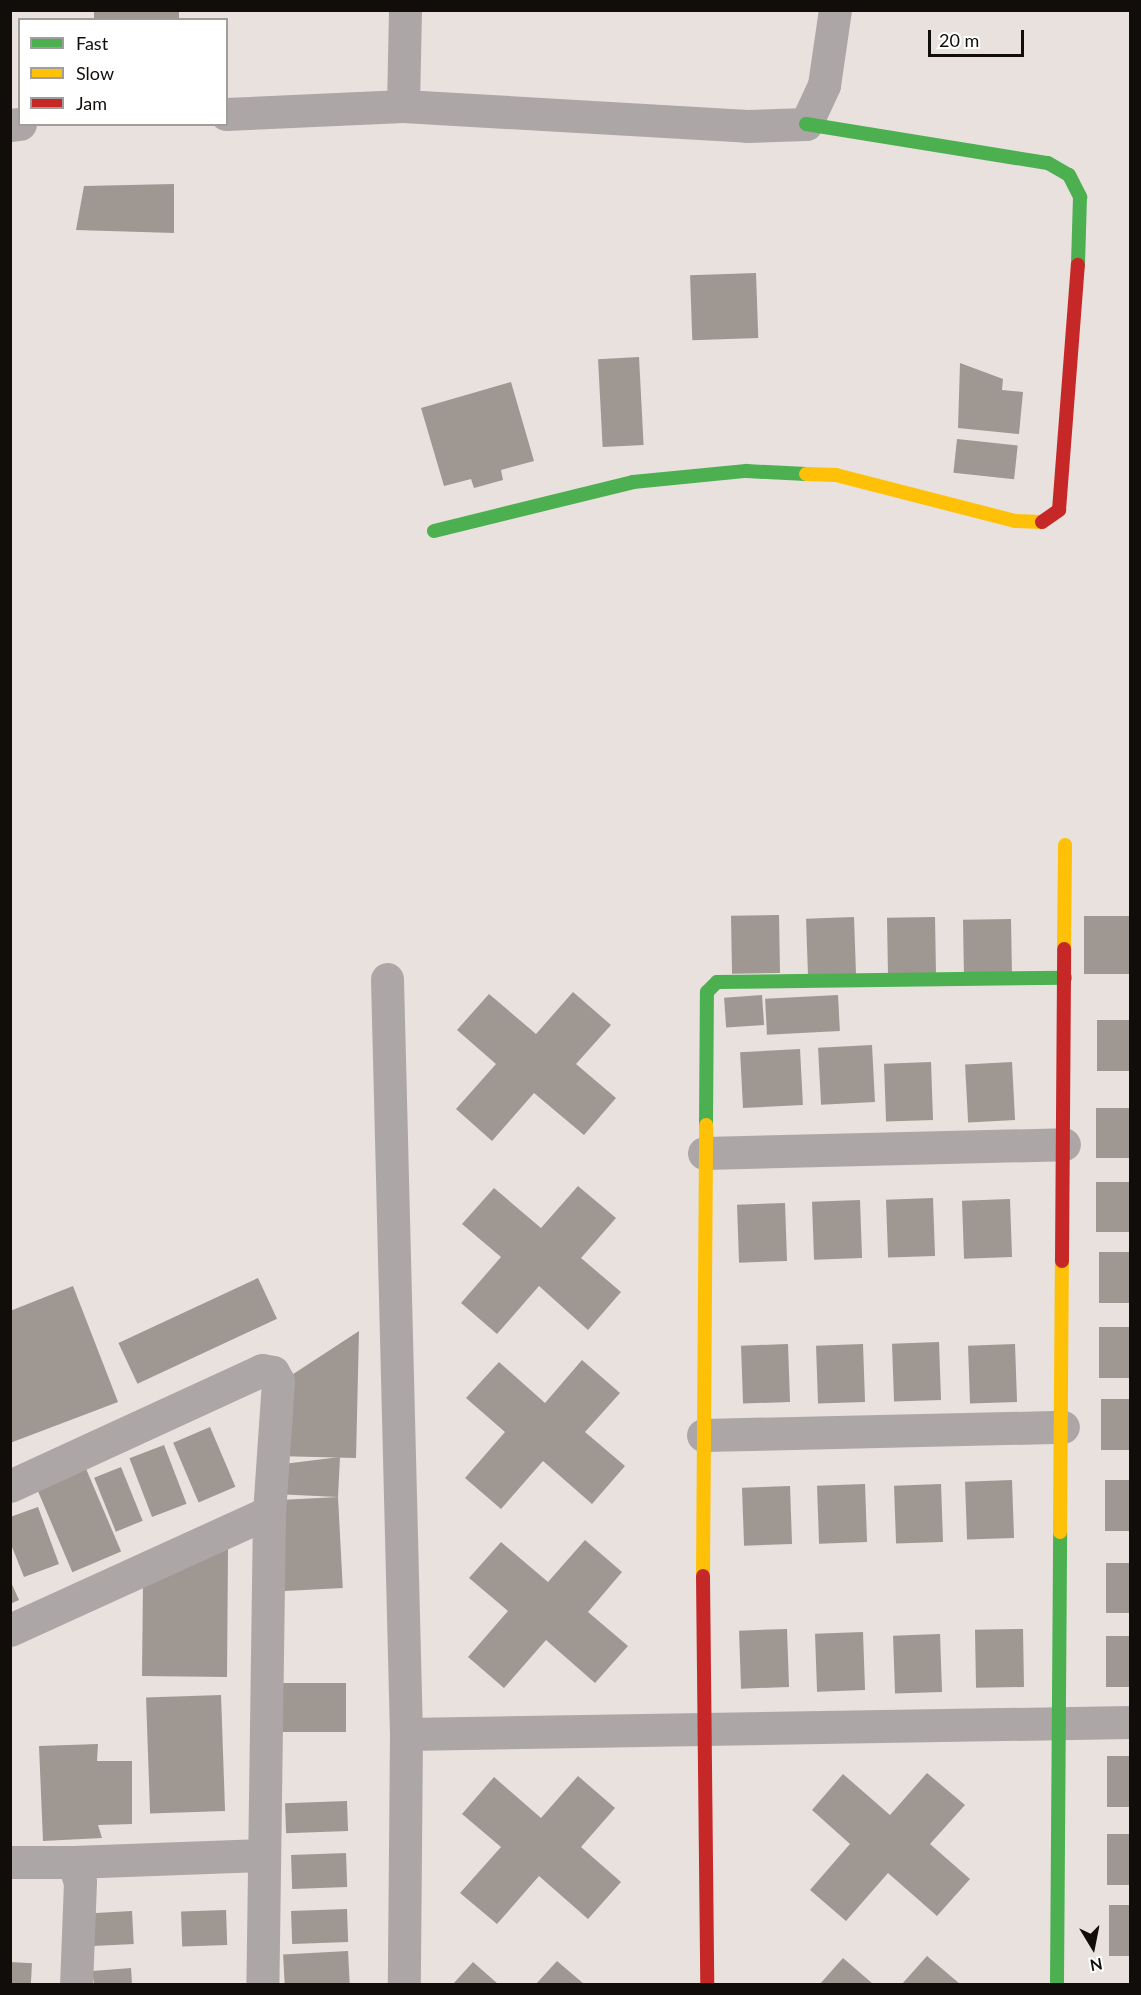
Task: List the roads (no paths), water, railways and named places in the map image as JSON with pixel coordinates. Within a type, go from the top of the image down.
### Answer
[{"type":"street","points":[[403,106],[405,10]]},
{"type":"street","points":[[806,124],[824,85],[835,10]]},
{"type":"street","points":[[228,114],[403,106],[747,126],[806,124],[1048,163],[1069,175],[1080,197],[1078,264],[1059,510],[1042,522],[1015,521],[836,475],[746,471],[633,482],[434,531]]},
{"type":"street","points":[[1057,1984],[1061,1721],[1065,845]]},
{"type":"street","points":[[707,1984],[702,1726],[704,1152],[707,992],[717,981],[1065,978]]},
{"type":"street","points":[[387,979],[406,1734],[404,1984]]},
{"type":"street","points":[[704,1152],[1064,1144]]},
{"type":"street","points":[[10,1486],[262,1370],[273,1372],[278,1381],[269,1512],[261,1855],[262,1984]]},
{"type":"street","points":[[703,1435],[1063,1427]]},
{"type":"street","points":[[10,1630],[269,1512]]},
{"type":"street","points":[[406,1734],[702,1726],[1131,1722]]},
{"type":"street","points":[[10,1862],[261,1855]]},
{"type":"street","points":[[73,1862],[80,1882],[76,1984]]}]
